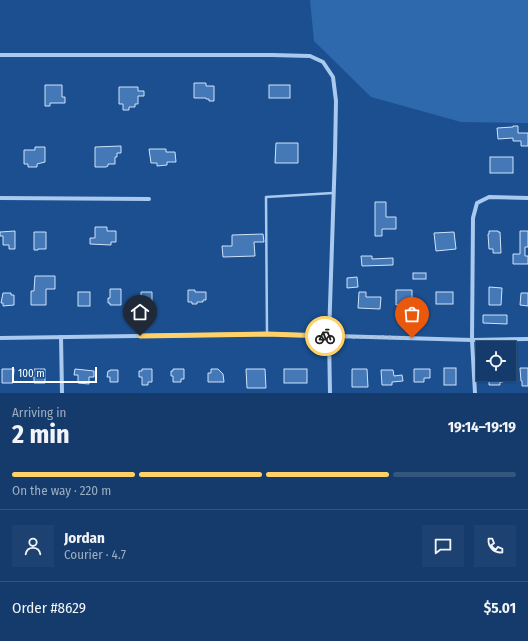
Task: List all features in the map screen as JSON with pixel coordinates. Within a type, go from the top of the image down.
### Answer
[{"type":"street","points":[[0,55],[221,54],[310,56],[323,62],[333,77],[336,102],[329,336],[330,393]]},
{"type":"street","points":[[475,393],[472,340],[473,218],[477,203],[489,197],[528,198]]},
{"type":"street","points":[[0,198],[149,199]]},
{"type":"street","points":[[0,338],[267,334],[472,340],[528,339]]},
{"type":"street","points":[[61,337],[62,393]]},
{"type":"lane","points":[[267,334],[266,196],[333,193]]},
{"type":"shaded area","points":[[310,0],[528,0],[528,123],[461,122],[371,97],[314,41]]},
{"type":"building","points":[[194,83],[206,83],[206,86],[214,86],[214,101],[209,101],[209,99],[206,98],[194,98]]},
{"type":"building","points":[[45,85],[62,85],[62,97],[65,97],[65,103],[50,103],[50,106],[45,106]]},
{"type":"building","points":[[269,85],[290,85],[290,98],[269,98]]},
{"type":"building","points":[[119,87],[138,87],[138,91],[144,91],[144,96],[138,96],[138,104],[135,104],[135,107],[129,107],[129,110],[123,110],[123,104],[119,104]]},
{"type":"building","points":[[518,126],[518,133],[528,133],[528,146],[521,146],[521,141],[513,141],[513,138],[498,139],[497,128]]},
{"type":"building","points":[[276,143],[298,143],[298,163],[275,163]]},
{"type":"building","points":[[121,146],[121,153],[117,153],[117,157],[115,157],[115,164],[108,164],[106,167],[95,167],[95,147]]},
{"type":"building","points":[[35,147],[45,147],[45,162],[37,164],[37,167],[28,167],[28,164],[24,164],[24,150],[35,150]]},
{"type":"building","points":[[149,149],[166,149],[166,152],[175,152],[176,162],[167,162],[167,165],[157,166],[157,163],[151,163]]},
{"type":"building","points":[[490,157],[513,157],[513,173],[490,173]]},
{"type":"building","points":[[375,202],[386,202],[386,217],[396,217],[396,229],[382,229],[382,236],[375,236]]},
{"type":"building","points":[[95,227],[107,227],[107,231],[116,231],[116,242],[111,242],[111,245],[90,244],[90,238],[95,238]]},
{"type":"building","points":[[15,231],[15,249],[9,249],[9,245],[3,245],[3,236],[0,236],[0,232]]},
{"type":"building","points":[[489,231],[500,232],[501,253],[493,253],[493,249],[489,249]]},
{"type":"building","points":[[520,231],[528,231],[528,247],[525,247],[525,256],[528,256],[528,264],[513,264],[513,254],[520,254]]},
{"type":"building","points":[[34,232],[46,232],[46,249],[34,250]]},
{"type":"building","points":[[454,232],[456,249],[436,251],[434,233]]},
{"type":"building","points":[[263,234],[264,242],[254,242],[255,256],[223,257],[222,246],[232,246],[232,235]]},
{"type":"building","points":[[361,256],[372,256],[372,259],[393,258],[393,265],[362,266]]},
{"type":"building","points":[[413,273],[426,273],[426,279],[413,279]]},
{"type":"building","points":[[35,276],[55,276],[55,289],[46,289],[46,305],[31,305],[31,291],[34,291]]},
{"type":"building","points":[[357,277],[358,287],[347,288],[347,278]]},
{"type":"building","points":[[489,287],[502,288],[501,305],[489,305]]},
{"type":"building","points":[[110,289],[121,289],[121,305],[110,305],[110,303],[108,303],[108,298],[110,298]]},
{"type":"building","points":[[188,290],[195,290],[195,292],[206,292],[206,300],[203,300],[203,302],[197,302],[197,304],[188,302]]},
{"type":"building","points":[[396,290],[412,290],[412,304],[396,305]]},
{"type":"building","points":[[78,292],[90,292],[90,306],[78,306]]},
{"type":"building","points":[[141,292],[152,292],[152,305],[141,306],[141,303],[139,303],[139,297],[141,297]]},
{"type":"building","points":[[359,292],[366,292],[366,297],[381,297],[380,309],[358,308]]},
{"type":"building","points":[[436,292],[453,292],[453,304],[436,304]]},
{"type":"building","points":[[3,293],[11,293],[11,295],[14,295],[14,305],[3,306],[3,303],[1,303]]},
{"type":"building","points":[[521,293],[528,293],[528,306],[520,305]]},
{"type":"building","points":[[483,315],[507,315],[507,324],[483,323]]},
{"type":"building","points":[[444,368],[456,368],[456,385],[444,385]]},
{"type":"building","points":[[520,368],[528,368],[528,386],[522,386]]},
{"type":"building","points":[[2,369],[14,369],[13,383],[2,383]]},
{"type":"building","points":[[34,369],[45,369],[45,383],[34,383],[34,377],[30,377],[30,372],[34,372]]},
{"type":"building","points":[[75,369],[94,371],[94,377],[89,377],[89,384],[78,383],[78,375],[74,375]]},
{"type":"building","points":[[142,369],[152,369],[152,382],[148,382],[148,385],[142,385],[142,377],[139,377],[139,371],[142,371]]},
{"type":"building","points":[[173,369],[184,369],[184,379],[181,379],[181,382],[173,382],[171,371],[173,371]]},
{"type":"building","points":[[211,369],[218,369],[223,374],[224,382],[208,382],[208,373],[211,373]]},
{"type":"building","points":[[246,369],[265,369],[266,388],[247,388]]},
{"type":"building","points":[[284,369],[307,369],[307,383],[284,383]]},
{"type":"building","points":[[352,369],[367,369],[368,387],[352,387]]},
{"type":"building","points":[[414,369],[430,369],[430,378],[424,378],[424,382],[414,382]]},
{"type":"building","points":[[118,370],[118,382],[110,382],[110,377],[107,377],[108,371]]},
{"type":"building","points":[[381,370],[393,370],[394,376],[402,375],[403,381],[392,382],[392,385],[382,385]]},
{"type":"building","points":[[489,381],[503,381],[500,382],[500,385],[489,385]]},
{"type":"way so far","points":[[325,336],[412,338]]},
{"type":"route","points":[[140,336],[267,334],[325,336]]}]
